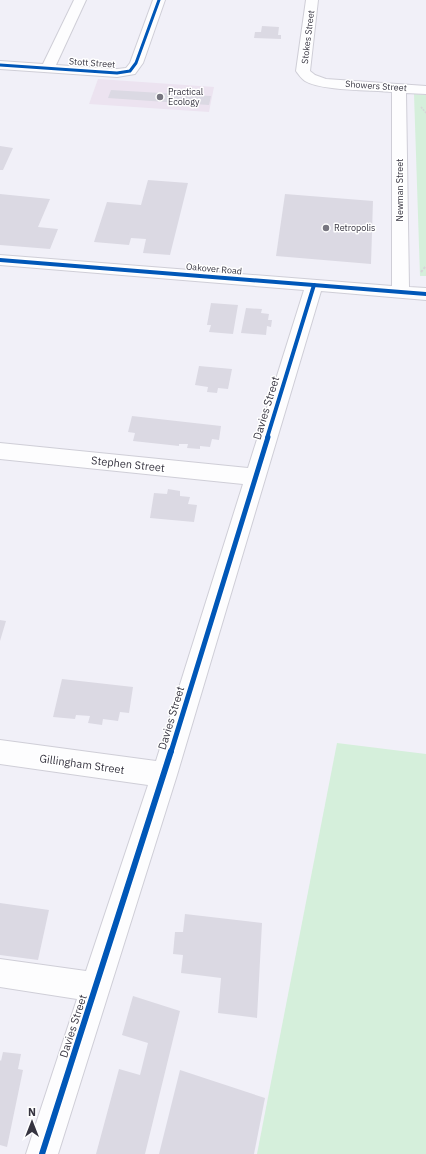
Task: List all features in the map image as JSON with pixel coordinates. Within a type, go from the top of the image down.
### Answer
[{"type":"street","points":[[48,68],[80,0]]},
{"type":"street","name":"Stott Street","points":[[0,65],[117,73],[130,71],[136,63],[159,0]]},
{"type":"street","name":"Stokes Street","points":[[312,0],[303,71],[305,75],[310,78],[326,83]]},
{"type":"street","name":"Showers Street","points":[[326,83],[426,90]]},
{"type":"street","name":"Newman Street","points":[[399,88],[401,292]]},
{"type":"street","name":"Oakover Road","points":[[0,260],[426,294]]},
{"type":"street","name":"Davies Street","points":[[42,1154],[164,775],[314,285]]},
{"type":"street","name":"Stephen Street","points":[[0,451],[255,477]]},
{"type":"street","name":"Gillingham Street","points":[[0,752],[164,775]]},
{"type":"street","points":[[0,973],[96,987]]},
{"type":"shaded area","points":[[98,79],[214,87],[209,112],[89,104]]},
{"type":"green space","points":[[414,94],[426,95],[426,276],[420,276]]},
{"type":"green space","points":[[337,743],[426,754],[426,1154],[257,1154]]},
{"type":"building","points":[[262,26],[279,27],[278,35],[281,35],[281,39],[254,38],[255,32],[261,32]]},
{"type":"building","name":"Practical Ecology","points":[[111,90],[211,96],[209,105],[108,98]]},
{"type":"building","points":[[0,146],[13,148],[3,170],[0,170]]},
{"type":"building","points":[[148,180],[188,183],[170,255],[143,253],[146,239],[131,238],[129,245],[94,242],[107,202],[141,205]]},
{"type":"building","points":[[0,194],[50,199],[38,227],[58,229],[50,249],[0,245]]},
{"type":"building","name":"Retropolis","points":[[285,194],[373,201],[371,264],[276,256]]},
{"type":"building","points":[[211,303],[238,305],[233,334],[209,332],[211,325],[207,325]]},
{"type":"building","points":[[246,308],[262,309],[261,313],[269,314],[268,320],[272,320],[271,327],[267,326],[266,335],[241,333]]},
{"type":"building","points":[[199,366],[232,369],[228,389],[218,388],[217,393],[207,392],[208,387],[195,385]]},
{"type":"building","points":[[132,416],[221,426],[219,440],[212,439],[210,447],[200,446],[200,449],[187,448],[188,444],[179,444],[179,446],[133,441],[135,433],[128,432]]},
{"type":"building","points":[[168,489],[180,491],[180,496],[190,497],[188,504],[197,505],[194,522],[150,518],[154,493],[167,494]]},
{"type":"building","points":[[0,620],[6,621],[0,641]]},
{"type":"building","points":[[62,679],[133,687],[129,713],[120,712],[118,721],[103,719],[102,725],[88,723],[90,716],[76,715],[75,719],[53,717]]},
{"type":"building","points":[[0,903],[49,910],[38,960],[0,955]]},
{"type":"building","points":[[185,914],[262,923],[257,1018],[218,1013],[221,978],[181,973],[183,955],[173,954],[175,932],[183,932]]},
{"type":"building","points":[[133,996],[180,1011],[145,1154],[96,1154],[119,1069],[140,1075],[148,1043],[122,1035]]},
{"type":"building","points":[[3,1052],[21,1054],[18,1069],[23,1070],[7,1147],[0,1145],[0,1060],[1,1061]]},
{"type":"building","points":[[180,1070],[265,1098],[254,1154],[159,1154]]},
{"type":"cycle path","points":[[0,65],[117,73],[130,71],[136,63],[159,0]]},
{"type":"cycle path","points":[[0,260],[426,294]]},
{"type":"cycle path","points":[[42,1154],[164,775],[314,285]]},
{"type":"place","name":"Practical Ecology","points":[[160,97]]},
{"type":"place","name":"Retropolis","points":[[326,228]]}]
